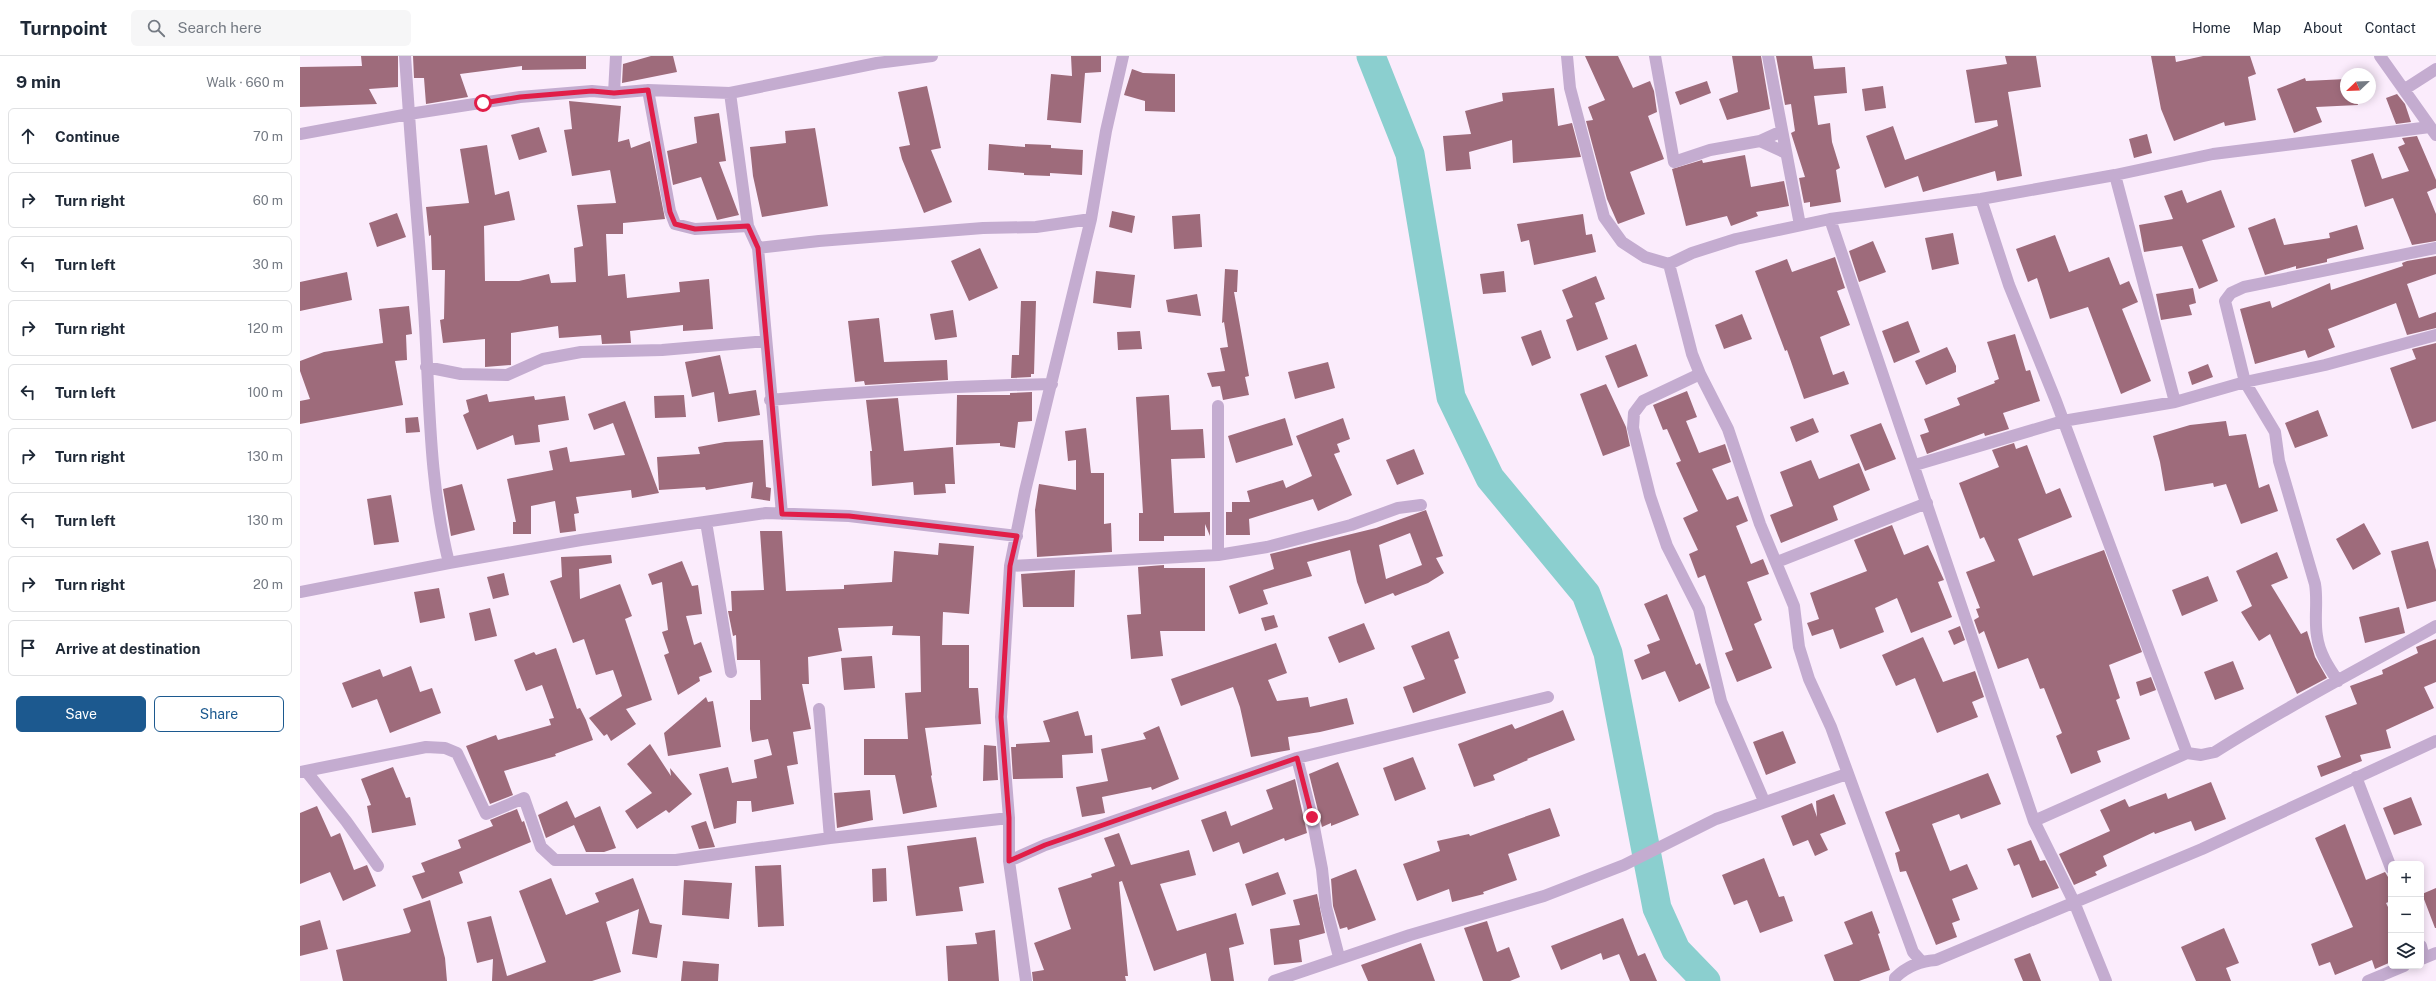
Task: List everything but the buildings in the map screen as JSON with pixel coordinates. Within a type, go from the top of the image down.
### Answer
[{"type":"street","points":[[405,56],[415,208],[423,296],[432,469],[442,535],[450,563]]},
{"type":"street","points":[[614,93],[616,56]]},
{"type":"street","points":[[300,134],[409,114],[520,97],[592,91],[614,93],[648,90],[730,93],[877,63],[932,56]]},
{"type":"street","points":[[1026,981],[1009,861],[1009,818],[1001,717],[1010,566],[1025,491],[1091,219],[1106,131],[1123,56]]},
{"type":"street","points":[[1567,56],[1570,88],[1604,217],[1622,242],[1645,256],[1668,264],[1692,253],[1736,239],[1830,219],[1981,199],[2115,175],[2213,154],[2433,131],[2380,56]]},
{"type":"street","points":[[1655,56],[1674,162],[1710,150],[1760,141],[1782,131]]},
{"type":"street","points":[[1768,56],[1800,225]]},
{"type":"street","points":[[2405,90],[2436,69]]},
{"type":"street","points":[[648,90],[670,212],[675,224],[695,229],[748,226]]},
{"type":"street","points":[[730,93],[748,226],[758,248],[770,400],[782,514]]},
{"type":"street","points":[[1760,141],[1786,153]]},
{"type":"street","points":[[2115,175],[2175,402]]},
{"type":"street","points":[[1981,199],[2008,285],[2063,420],[2188,753]]},
{"type":"street","points":[[758,248],[819,241],[983,228],[1036,227],[1091,219]]},
{"type":"street","points":[[1830,219],[1915,465],[2034,821],[2074,902],[2106,981]]},
{"type":"street","points":[[2338,681],[2321,652],[2317,636],[2317,598],[2315,584],[2279,462],[2275,432],[2245,382],[2225,301],[2231,293],[2244,288],[2436,248]]},
{"type":"street","points":[[1668,264],[1700,374],[1728,429],[1794,606],[1799,647],[1809,679],[1831,727],[1913,952],[1921,961]]},
{"type":"street","points":[[1915,465],[2063,420],[2175,402],[2245,382],[2325,365],[2436,335]]},
{"type":"street","points":[[426,367],[461,374],[507,375],[544,359],[581,352],[662,350],[766,341]]},
{"type":"street","points":[[1700,374],[1643,400],[1634,414],[1633,428],[1650,496],[1667,546],[1699,609],[1721,701],[1764,801]]},
{"type":"street","points":[[770,400],[942,386],[1052,384]]},
{"type":"street","points":[[1218,406],[1218,555]]},
{"type":"street","points":[[1777,562],[1927,503]]},
{"type":"street","points":[[1010,566],[1218,555],[1267,547],[1351,525],[1398,508],[1420,505]]},
{"type":"street","points":[[300,592],[450,563],[766,513],[849,516],[1017,536]]},
{"type":"street","points":[[706,522],[731,672]]},
{"type":"street","points":[[2034,821],[2188,753],[2201,755],[2215,752],[2306,696],[2338,681],[2436,626]]},
{"type":"street","points":[[1009,861],[1045,845],[1297,758],[1548,697]]},
{"type":"street","points":[[819,709],[830,838]]},
{"type":"street","points":[[1895,981],[1895,978],[1901,972],[1921,961],[1936,960],[2202,849],[2436,741]]},
{"type":"street","points":[[378,866],[303,772],[426,747],[445,748],[456,753],[486,814],[524,798],[542,847],[555,860],[676,860],[830,838],[1009,818]]},
{"type":"street","points":[[1297,758],[1312,817],[1322,869],[1326,907],[1339,957]]},
{"type":"street","points":[[1274,981],[1339,957],[1544,896],[1624,865],[1716,819],[1764,801],[1847,774]]},
{"type":"street","points":[[2356,777],[2388,861]]},
{"type":"street","points":[[2424,958],[2436,953]]},
{"type":"street","points":[[2368,981],[2397,969]]},
{"type":"waterway","points":[[1371,56],[1410,154],[1451,397],[1490,478],[1586,594],[1608,653],[1657,908],[1676,950],[1706,981]]},
{"type":"route","points":[[483,103],[520,97],[592,91],[614,93],[648,90],[670,212],[675,224],[695,229],[748,226],[758,248],[770,400],[781,481],[782,514],[849,516],[889,523],[952,528],[1017,536],[1010,566],[1001,717],[1009,818],[1009,861],[1045,845],[1297,758],[1312,817]]}]
